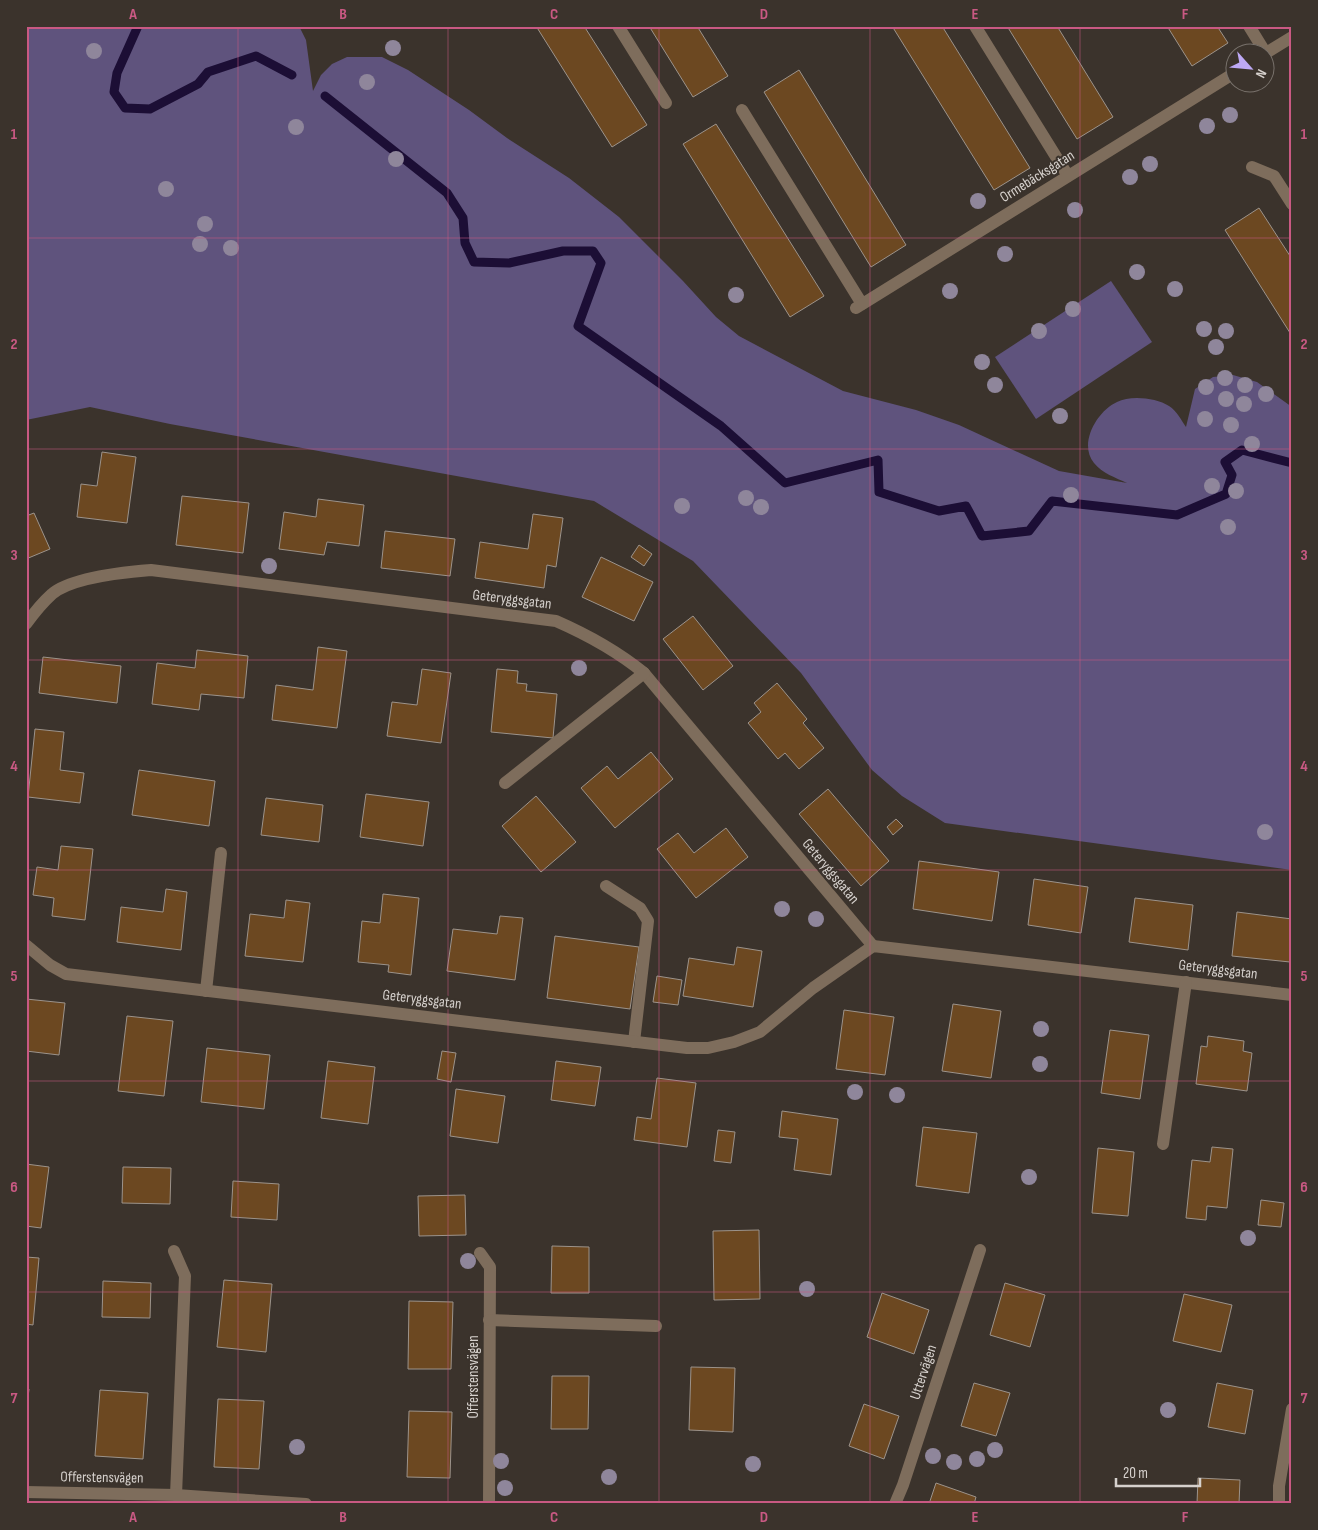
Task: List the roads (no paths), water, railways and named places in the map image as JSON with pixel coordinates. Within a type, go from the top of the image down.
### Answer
[{"type":"street","points":[[618,26],[666,103]]},
{"type":"street","points":[[974,26],[1068,176]]},
{"type":"street","points":[[1249,26],[1258,42]]},
{"type":"street","points":[[1276,46],[1292,36]]},
{"type":"street","name":"Ormebäcksgatan","points":[[742,110],[859,306],[1226,78]]},
{"type":"street","points":[[1252,167],[1274,176],[1292,204]]},
{"type":"street","name":"Geteryggsgatan","points":[[26,624],[53,593],[78,582],[118,572],[151,570],[556,621],[583,633],[623,657],[644,674],[873,946]]},
{"type":"street","points":[[505,784],[644,674]]},
{"type":"street","points":[[206,991],[222,853]]},
{"type":"street","points":[[606,886],[640,908],[648,921],[634,1042]]},
{"type":"street","name":"Geteryggsgatan","points":[[26,944],[50,965],[66,974],[408,1013],[634,1042],[708,1048],[734,1042],[760,1032],[813,988],[873,946],[1292,995]]},
{"type":"street","points":[[1163,1144],[1186,982]]},
{"type":"street","name":"Uttervägen","points":[[895,1504],[903,1485],[980,1250]]},
{"type":"street","points":[[174,1251],[185,1276],[176,1496]]},
{"type":"street","name":"Offerstensvägen","points":[[480,1252],[490,1267],[488,1504]]},
{"type":"street","points":[[489,1320],[656,1326]]},
{"type":"street","points":[[1279,1504],[1279,1486],[1292,1409]]},
{"type":"street","name":"Offerstensvägen","points":[[26,1492],[176,1496],[306,1504]]},
{"type":"waterway","points":[[138,26],[117,73],[114,92],[125,108],[150,109],[198,84],[208,72],[256,56],[292,75]]},
{"type":"waterway","points":[[325,96],[447,193],[463,218],[465,243],[474,262],[509,263],[563,251],[593,251],[601,263],[578,326],[721,426],[785,483],[878,460],[879,492],[939,511],[966,506],[982,536],[1029,531],[1052,501],[1177,515],[1226,494],[1232,475],[1225,462],[1242,450],[1292,463]]}]
